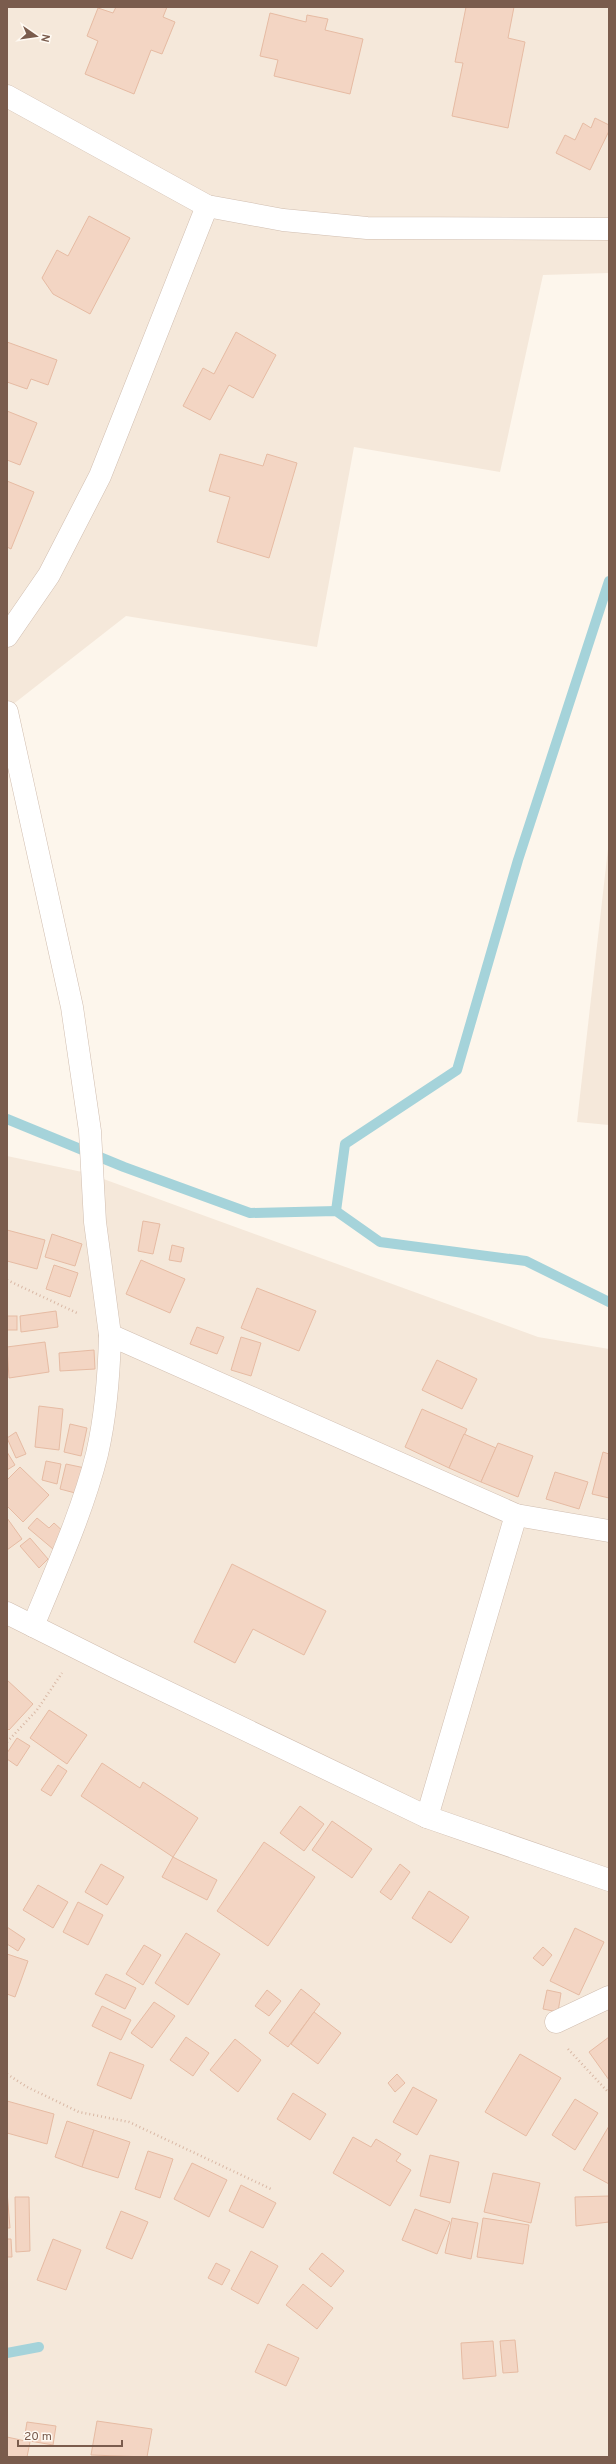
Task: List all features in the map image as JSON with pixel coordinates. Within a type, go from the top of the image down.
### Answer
[{"type":"street","points":[[7,96],[207,206],[283,220],[367,228],[609,229]]},
{"type":"street","points":[[7,636],[50,575],[100,476],[207,206]]},
{"type":"street","points":[[7,712],[72,1007],[90,1131],[96,1229],[110,1336],[109,1379],[97,1454],[76,1520],[33,1626]]},
{"type":"street","points":[[110,1336],[516,1515],[609,1531]]},
{"type":"street","points":[[427,1817],[516,1515]]},
{"type":"street","points":[[7,1613],[78,1649],[427,1817],[609,1880]]},
{"type":"street","points":[[556,2022],[609,1997]]},
{"type":"path","points":[[7,1280],[81,1315],[110,1336]]},
{"type":"path","points":[[7,1742],[37,1710],[78,1649]]},
{"type":"path","points":[[556,2022],[554,2027],[557,2037],[609,2093]]},
{"type":"path","points":[[7,2074],[27,2087],[79,2112],[129,2122],[271,2189]]},
{"type":"shaded area","points":[[7,7],[609,7],[609,273],[543,275],[500,472],[354,447],[317,647],[126,616],[7,709]]},
{"type":"shaded area","points":[[609,840],[609,1125],[577,1122]]},
{"type":"shaded area","points":[[7,1156],[87,1173],[538,1337],[609,1349],[609,2457],[7,2457]]},
{"type":"building","points":[[116,7],[167,7],[163,17],[175,22],[162,54],[151,50],[134,94],[85,74],[98,41],[87,36],[98,8],[113,13]]},
{"type":"building","points":[[466,7],[514,7],[508,38],[525,42],[508,128],[452,116],[463,63],[455,62]]},
{"type":"building","points":[[270,13],[306,22],[307,15],[328,19],[325,30],[363,39],[350,94],[274,76],[278,60],[260,56]]},
{"type":"building","points":[[595,118],[609,125],[609,131],[590,170],[556,153],[565,135],[575,140],[583,123],[591,128]]},
{"type":"building","points":[[89,216],[130,238],[90,314],[53,294],[42,278],[57,250],[68,256]]},
{"type":"building","points":[[236,332],[276,355],[253,398],[229,385],[210,420],[183,406],[203,368],[214,374]]},
{"type":"building","points":[[7,342],[57,360],[48,385],[31,379],[27,389],[7,382]]},
{"type":"building","points":[[7,411],[37,423],[20,465],[7,460]]},
{"type":"building","points":[[220,454],[263,466],[267,454],[297,463],[269,558],[217,542],[230,497],[209,491]]},
{"type":"building","points":[[7,481],[34,492],[11,549],[7,547]]},
{"type":"building","points":[[143,1221],[160,1224],[153,1254],[138,1251]]},
{"type":"building","points":[[7,1230],[45,1240],[37,1269],[7,1261]]},
{"type":"building","points":[[52,1234],[82,1244],[75,1266],[45,1257]]},
{"type":"building","points":[[172,1245],[184,1248],[181,1262],[169,1260]]},
{"type":"building","points":[[141,1260],[185,1279],[170,1313],[126,1294]]},
{"type":"building","points":[[54,1265],[78,1273],[70,1297],[46,1289]]},
{"type":"building","points":[[257,1288],[316,1311],[299,1351],[241,1328]]},
{"type":"building","points":[[56,1311],[58,1327],[21,1332],[20,1316]]},
{"type":"building","points":[[7,1316],[17,1316],[17,1330],[7,1330]]},
{"type":"building","points":[[197,1327],[224,1337],[217,1354],[190,1344]]},
{"type":"building","points":[[241,1337],[261,1343],[251,1376],[231,1370]]},
{"type":"building","points":[[45,1342],[49,1372],[9,1378],[7,1347]]},
{"type":"building","points":[[94,1350],[95,1369],[60,1371],[59,1353]]},
{"type":"building","points":[[437,1360],[477,1379],[462,1409],[422,1390]]},
{"type":"building","points":[[39,1406],[63,1409],[59,1450],[35,1447]]},
{"type":"building","points":[[422,1409],[467,1429],[449,1468],[405,1447]]},
{"type":"building","points":[[70,1424],[87,1428],[81,1456],[64,1452]]},
{"type":"building","points":[[16,1432],[26,1454],[16,1458],[7,1438]]},
{"type":"building","points":[[464,1434],[496,1448],[481,1482],[449,1468]]},
{"type":"building","points":[[498,1443],[533,1456],[518,1497],[481,1482]]},
{"type":"building","points":[[7,1452],[15,1465],[7,1470]]},
{"type":"building","points":[[603,1452],[609,1454],[609,1498],[592,1494]]},
{"type":"building","points":[[46,1461],[61,1464],[57,1484],[42,1480]]},
{"type":"building","points":[[66,1464],[85,1468],[79,1494],[60,1489]]},
{"type":"building","points":[[20,1467],[49,1495],[23,1522],[7,1506],[7,1480]]},
{"type":"building","points":[[555,1472],[588,1482],[579,1509],[546,1499]]},
{"type":"building","points":[[7,1518],[22,1539],[7,1550]]},
{"type":"building","points":[[37,1518],[49,1528],[54,1523],[66,1534],[53,1549],[28,1528]]},
{"type":"building","points":[[30,1538],[48,1559],[39,1568],[20,1546]]},
{"type":"building","points":[[232,1564],[326,1611],[304,1655],[253,1629],[235,1663],[194,1642]]},
{"type":"building","points":[[7,1680],[33,1704],[9,1730],[7,1728]]},
{"type":"building","points":[[49,1710],[87,1735],[67,1764],[30,1738]]},
{"type":"building","points":[[17,1738],[30,1746],[17,1766],[7,1759],[7,1753]]},
{"type":"building","points":[[102,1763],[140,1788],[143,1782],[198,1818],[173,1857],[81,1796]]},
{"type":"building","points":[[58,1765],[67,1771],[51,1796],[41,1790]]},
{"type":"building","points":[[300,1806],[324,1824],[304,1851],[280,1833]]},
{"type":"building","points":[[332,1821],[372,1849],[352,1878],[312,1850]]},
{"type":"building","points":[[264,1842],[315,1877],[268,1946],[217,1911]]},
{"type":"building","points":[[173,1857],[217,1880],[207,1900],[162,1877]]},
{"type":"building","points":[[101,1864],[124,1877],[107,1905],[85,1892]]},
{"type":"building","points":[[400,1864],[410,1872],[391,1900],[380,1892]]},
{"type":"building","points":[[38,1885],[68,1902],[53,1928],[23,1910]]},
{"type":"building","points":[[429,1891],[469,1917],[451,1943],[412,1918]]},
{"type":"building","points":[[78,1902],[103,1915],[88,1945],[63,1932]]},
{"type":"building","points":[[7,1927],[25,1939],[18,1951],[7,1944]]},
{"type":"building","points":[[575,1928],[604,1942],[579,1995],[550,1981]]},
{"type":"building","points":[[186,1933],[220,1954],[188,2005],[155,1983]]},
{"type":"building","points":[[144,1945],[161,1955],[143,1985],[126,1974]]},
{"type":"building","points":[[543,1947],[552,1955],[543,1966],[533,1958]]},
{"type":"building","points":[[7,1954],[28,1961],[15,1997],[7,1994]]},
{"type":"building","points":[[106,1974],[136,1988],[125,2009],[95,1994]]},
{"type":"building","points":[[301,1989],[320,2004],[288,2047],[269,2033]]},
{"type":"building","points":[[267,1990],[281,2001],[269,2016],[255,2006]]},
{"type":"building","points":[[547,1990],[561,1993],[558,2012],[543,2009]]},
{"type":"building","points":[[154,2002],[175,2016],[152,2048],[131,2033]]},
{"type":"building","points":[[102,2006],[131,2020],[121,2040],[92,2026]]},
{"type":"building","points":[[314,2012],[341,2033],[318,2064],[291,2044]]},
{"type":"building","points":[[186,2037],[209,2053],[193,2076],[170,2060]]},
{"type":"building","points":[[609,2037],[609,2080],[589,2052]]},
{"type":"building","points":[[235,2039],[261,2060],[238,2092],[210,2070]]},
{"type":"building","points":[[110,2052],[144,2065],[131,2099],[97,2085]]},
{"type":"building","points":[[520,2054],[561,2078],[526,2136],[485,2112]]},
{"type":"building","points":[[397,2074],[405,2083],[395,2092],[388,2083]]},
{"type":"building","points":[[413,2087],[437,2100],[417,2135],[393,2122]]},
{"type":"building","points":[[293,2093],[326,2114],[310,2140],[277,2119]]},
{"type":"building","points":[[575,2099],[598,2113],[575,2150],[552,2135]]},
{"type":"building","points":[[7,2101],[54,2114],[47,2144],[7,2133]]},
{"type":"building","points":[[67,2121],[94,2130],[82,2167],[55,2157]]},
{"type":"building","points":[[609,2126],[609,2184],[583,2170]]},
{"type":"building","points":[[94,2130],[130,2142],[118,2178],[82,2167]]},
{"type":"building","points":[[353,2137],[371,2147],[376,2139],[401,2154],[396,2161],[411,2170],[390,2206],[333,2173]]},
{"type":"building","points":[[148,2151],[173,2159],[160,2198],[135,2189]]},
{"type":"building","points":[[430,2155],[459,2162],[450,2203],[420,2196]]},
{"type":"building","points":[[192,2163],[227,2180],[209,2217],[174,2199]]},
{"type":"building","points":[[493,2173],[540,2183],[531,2223],[484,2212]]},
{"type":"building","points":[[241,2185],[276,2203],[263,2228],[229,2211]]},
{"type":"building","points":[[7,2191],[10,2228],[7,2228]]},
{"type":"building","points":[[609,2196],[609,2222],[576,2226],[575,2197]]},
{"type":"building","points":[[15,2197],[29,2197],[30,2251],[16,2252]]},
{"type":"building","points":[[415,2209],[450,2222],[437,2254],[402,2240]]},
{"type":"building","points":[[121,2211],[148,2222],[132,2259],[106,2248]]},
{"type":"building","points":[[452,2218],[478,2223],[471,2259],[445,2253]]},
{"type":"building","points":[[483,2218],[529,2225],[523,2264],[477,2257]]},
{"type":"building","points":[[7,2239],[11,2239],[12,2257],[7,2257]]},
{"type":"building","points":[[53,2239],[81,2250],[66,2290],[37,2280]]},
{"type":"building","points":[[251,2251],[278,2266],[258,2304],[231,2289]]},
{"type":"building","points":[[322,2253],[344,2271],[331,2287],[309,2269]]},
{"type":"building","points":[[216,2263],[230,2270],[222,2285],[208,2278]]},
{"type":"building","points":[[303,2284],[333,2308],[317,2329],[286,2305]]},
{"type":"building","points":[[515,2340],[518,2372],[503,2373],[500,2341]]},
{"type":"building","points":[[493,2341],[496,2376],[463,2379],[461,2343]]},
{"type":"building","points":[[268,2344],[299,2358],[286,2386],[255,2372]]},
{"type":"building","points":[[97,2421],[152,2429],[147,2457],[91,2455]]},
{"type":"building","points":[[27,2422],[56,2426],[53,2445],[24,2440]]},
{"type":"building","points":[[7,2437],[30,2442],[27,2457],[7,2457]]},
{"type":"waterway","points":[[336,1211],[345,1144],[457,1070],[518,860],[609,581]]},
{"type":"waterway","points":[[7,1119],[124,1167],[250,1213],[336,1211],[380,1242],[526,1261],[609,1302]]},
{"type":"waterway","points":[[7,2353],[39,2347]]}]
